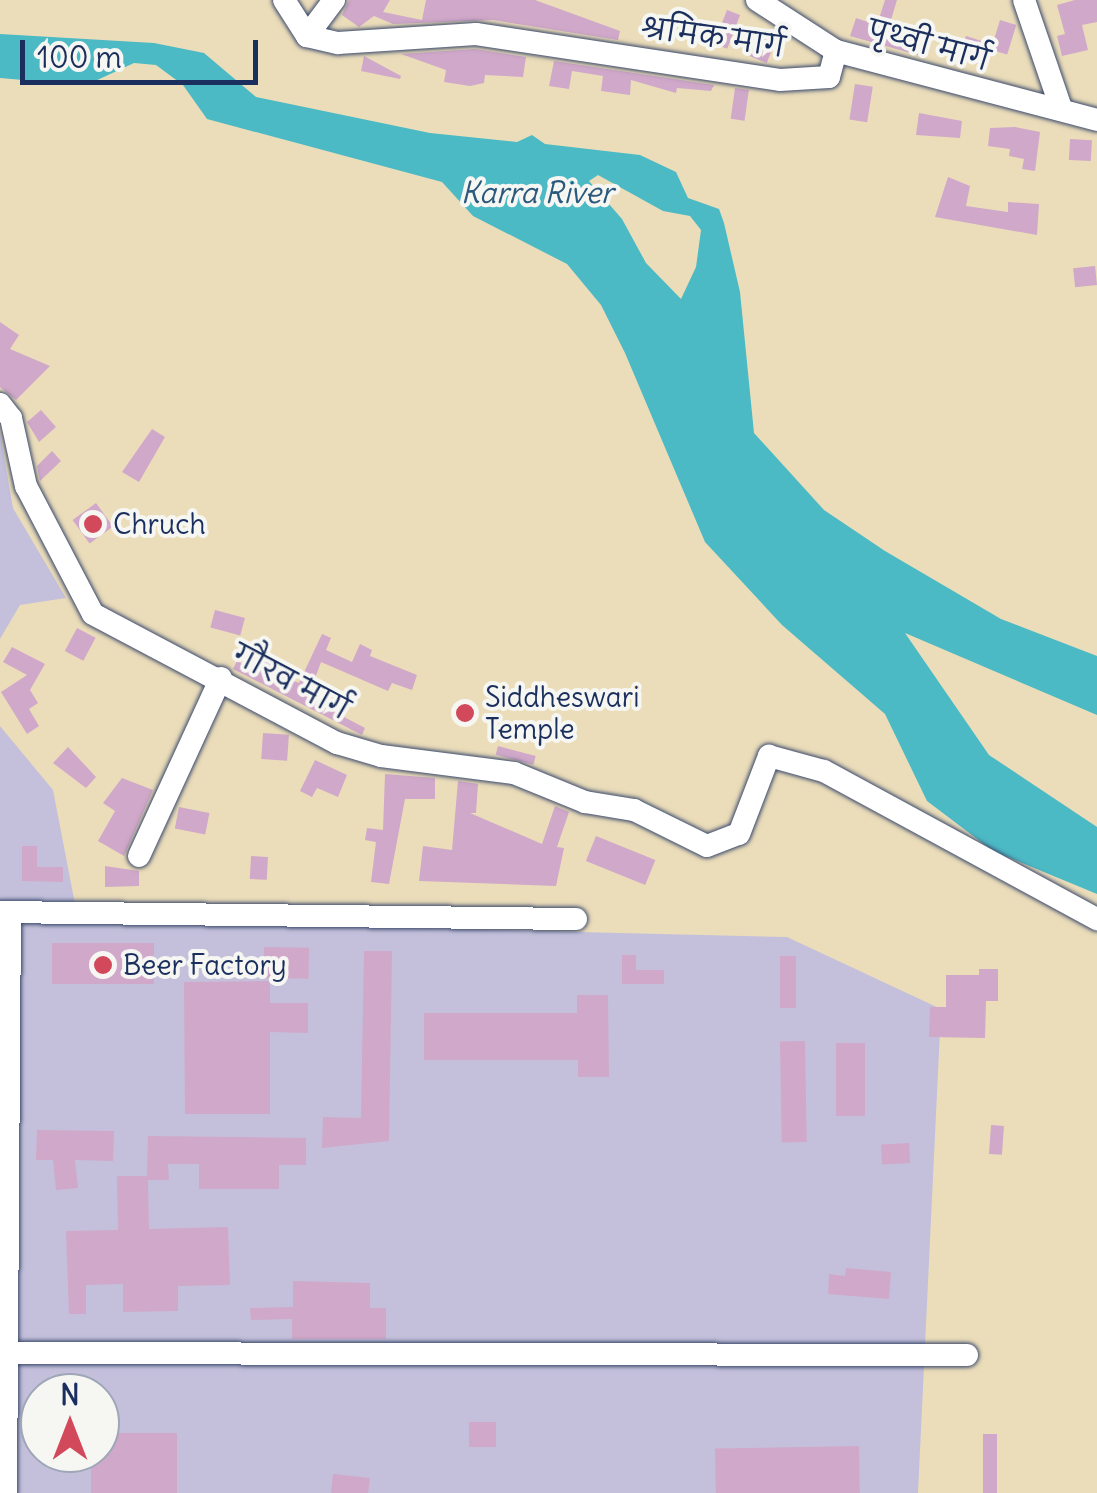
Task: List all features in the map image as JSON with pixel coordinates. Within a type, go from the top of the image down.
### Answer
[{"type":"street","points":[[284,0],[306,36],[334,0]]},
{"type":"street","name":"पृथ्वी मार्ग","points":[[757,0],[836,51],[1097,120]]},
{"type":"street","points":[[1024,0],[1062,108]]},
{"type":"street","name":"श्रमिक मार्ग","points":[[306,36],[376,43],[476,34],[780,80],[830,77],[836,51]]},
{"type":"street","name":"गौरव मार्ग","points":[[0,404],[11,418],[26,486],[93,614],[337,743],[381,756],[514,773],[585,802],[634,810],[708,846],[739,834],[770,756],[824,771],[1097,920]]},
{"type":"street","points":[[139,856],[220,678]]},
{"type":"street","points":[[6,1493],[5,912],[576,919]]},
{"type":"street","points":[[4,1353],[967,1355]]},
{"type":"shaded area","points":[[0,433],[13,508],[66,598],[20,605],[0,639]]},
{"type":"shaded area","points":[[0,726],[53,790],[75,904],[0,903]]},
{"type":"shaded area","points":[[0,918],[787,937],[941,1009],[918,1493],[0,1493]]},
{"type":"water","name":"Karra River","points":[[0,34],[154,43],[204,53],[256,97],[430,133],[517,142],[532,135],[545,144],[640,155],[676,172],[688,198],[719,209],[724,223],[740,292],[754,433],[824,510],[885,551],[1001,619],[1097,656],[1097,715],[905,633],[989,755],[1097,827],[1097,894],[993,851],[927,801],[885,714],[782,625],[705,542],[625,353],[601,305],[567,264],[473,216],[442,182],[207,119],[183,85],[156,65],[134,63],[93,82],[69,84],[0,78]],"holes":[[[598,175],[663,211],[690,216],[701,230],[696,267],[681,299],[646,263],[622,219],[589,181]]]},
{"type":"building","points":[[349,0],[390,0],[383,12],[422,20],[426,0],[535,0],[620,31],[618,40],[493,20],[393,24],[374,16],[359,27],[342,15]]},
{"type":"building","points":[[885,0],[897,0],[891,20],[929,34],[921,56],[850,36],[856,18],[877,25]]},
{"type":"building","points":[[1097,0],[1097,22],[1082,25],[1088,50],[1062,56],[1057,36],[1065,34],[1057,5]]},
{"type":"building","points":[[727,10],[740,15],[727,49],[714,44]]},
{"type":"building","points":[[1000,20],[1016,25],[1007,55],[991,50]]},
{"type":"building","points":[[759,34],[776,41],[767,63],[750,56]]},
{"type":"building","points":[[966,36],[988,43],[981,65],[959,58]]},
{"type":"building","points":[[475,49],[526,57],[523,77],[485,75],[484,83],[470,86],[444,82],[446,70],[401,54]]},
{"type":"building","points":[[364,56],[401,76],[400,79],[361,71]]},
{"type":"building","points":[[554,61],[714,85],[711,91],[677,88],[676,93],[631,80],[630,95],[601,91],[603,76],[572,71],[569,89],[549,86]]},
{"type":"building","points":[[855,84],[873,87],[867,122],[849,120]]},
{"type":"building","points":[[735,88],[749,90],[745,121],[731,119]]},
{"type":"building","points":[[919,113],[962,121],[960,138],[916,135]]},
{"type":"building","points":[[990,128],[1040,132],[1035,171],[1022,169],[1024,159],[1009,156],[1010,149],[988,146]]},
{"type":"building","points":[[1070,139],[1092,140],[1091,161],[1069,160]]},
{"type":"building","points":[[948,177],[970,186],[966,206],[1008,212],[1008,202],[1039,204],[1037,235],[935,217]]},
{"type":"building","points":[[1095,266],[1097,285],[1075,287],[1073,268]]},
{"type":"building","points":[[0,322],[19,335],[10,349],[50,366],[16,400],[0,387]]},
{"type":"building","points":[[41,410],[56,427],[39,442],[27,422]]},
{"type":"building","points":[[152,429],[165,437],[139,482],[122,472]]},
{"type":"building","points":[[52,451],[61,461],[40,481],[37,466]]},
{"type":"building","name":"Chruch","points":[[96,503],[113,526],[90,544],[73,520]]},
{"type":"building","points":[[215,610],[245,618],[240,635],[210,627]]},
{"type":"building","points":[[77,628],[96,638],[83,661],[65,651]]},
{"type":"building","points":[[322,634],[331,638],[326,650],[352,662],[360,644],[372,650],[370,656],[417,675],[412,690],[392,683],[388,691],[321,662],[308,698],[365,728],[362,735],[233,669],[237,661],[259,672],[263,660],[276,664],[273,673],[299,683]]},
{"type":"building","points":[[12,647],[45,664],[30,690],[38,703],[29,709],[39,726],[27,734],[1,692],[27,675],[3,662]]},
{"type":"building","points":[[263,733],[289,735],[287,761],[261,759]]},
{"type":"building","points":[[498,746],[536,756],[533,765],[496,755]]},
{"type":"building","points":[[68,747],[96,777],[86,788],[53,763]]},
{"type":"building","points":[[315,760],[347,775],[338,797],[317,788],[312,797],[300,791]]},
{"type":"building","points":[[385,774],[435,778],[435,799],[405,799],[389,884],[371,882],[376,842],[365,840],[367,828],[383,830]]},
{"type":"building","points":[[122,778],[153,790],[124,856],[98,841],[115,811],[103,803]]},
{"type":"building","points":[[458,781],[478,784],[476,813],[470,813],[542,844],[555,806],[569,812],[557,847],[564,848],[556,886],[419,881],[423,846],[452,850]]},
{"type":"building","points":[[179,807],[209,813],[205,835],[175,829]]},
{"type":"building","points":[[596,836],[655,860],[645,885],[586,861]]},
{"type":"building","points":[[22,846],[37,846],[37,867],[63,867],[63,882],[22,881]]},
{"type":"building","points":[[251,856],[268,857],[267,880],[250,879]]},
{"type":"building","points":[[105,866],[139,871],[139,886],[105,887]]},
{"type":"building","name":"Beer Factory","points":[[52,943],[154,943],[154,984],[52,984]]},
{"type":"building","points":[[264,947],[309,948],[308,979],[263,978]]},
{"type":"building","points":[[364,951],[392,951],[389,1141],[322,1148],[323,1117],[361,1118]]},
{"type":"building","points":[[622,955],[636,955],[636,970],[664,970],[664,984],[622,984]]},
{"type":"building","points":[[780,956],[796,956],[796,1008],[780,1008]]},
{"type":"building","points":[[979,969],[998,969],[998,1001],[986,1001],[985,1038],[929,1037],[930,1007],[946,1007],[946,975],[979,975]]},
{"type":"building","points":[[270,981],[270,1003],[308,1003],[308,1033],[270,1032],[270,1114],[185,1114],[184,982]]},
{"type":"building","points":[[577,995],[608,995],[609,1077],[578,1077],[578,1060],[424,1060],[424,1013],[577,1013]]},
{"type":"building","points":[[780,1041],[805,1041],[807,1142],[782,1142]]},
{"type":"building","points":[[836,1043],[865,1043],[865,1116],[836,1116]]},
{"type":"building","points":[[991,1125],[1004,1126],[1002,1155],[989,1154]]},
{"type":"building","points":[[37,1130],[114,1131],[113,1161],[75,1160],[78,1188],[56,1190],[53,1160],[36,1160]]},
{"type":"building","points":[[148,1136],[306,1138],[306,1165],[279,1165],[279,1189],[199,1189],[199,1164],[168,1164],[169,1180],[148,1180],[149,1229],[228,1227],[230,1285],[178,1286],[178,1311],[123,1312],[123,1284],[86,1285],[86,1314],[69,1314],[66,1231],[118,1230],[117,1176],[147,1176]]},
{"type":"building","points":[[909,1143],[910,1163],[882,1164],[881,1144]]},
{"type":"building","points":[[846,1268],[891,1272],[889,1299],[828,1294],[829,1274],[845,1276]]},
{"type":"building","points":[[293,1281],[370,1283],[370,1308],[386,1308],[386,1339],[292,1339],[292,1319],[251,1320],[250,1308],[293,1307]]},
{"type":"building","points":[[469,1422],[496,1422],[496,1447],[469,1447]]},
{"type":"building","points":[[120,1433],[177,1433],[177,1493],[91,1493],[91,1473],[120,1473]]},
{"type":"building","points":[[983,1434],[997,1434],[997,1493],[983,1493]]},
{"type":"building","points":[[859,1446],[860,1493],[716,1493],[715,1449]]},
{"type":"building","points":[[333,1474],[370,1478],[368,1493],[331,1493]]},
{"type":"place","name":"Chruch","points":[[93,524]]},
{"type":"place","name":"Siddheswari Temple","points":[[465,713]]},
{"type":"place","name":"Beer Factory","points":[[103,965]]}]
